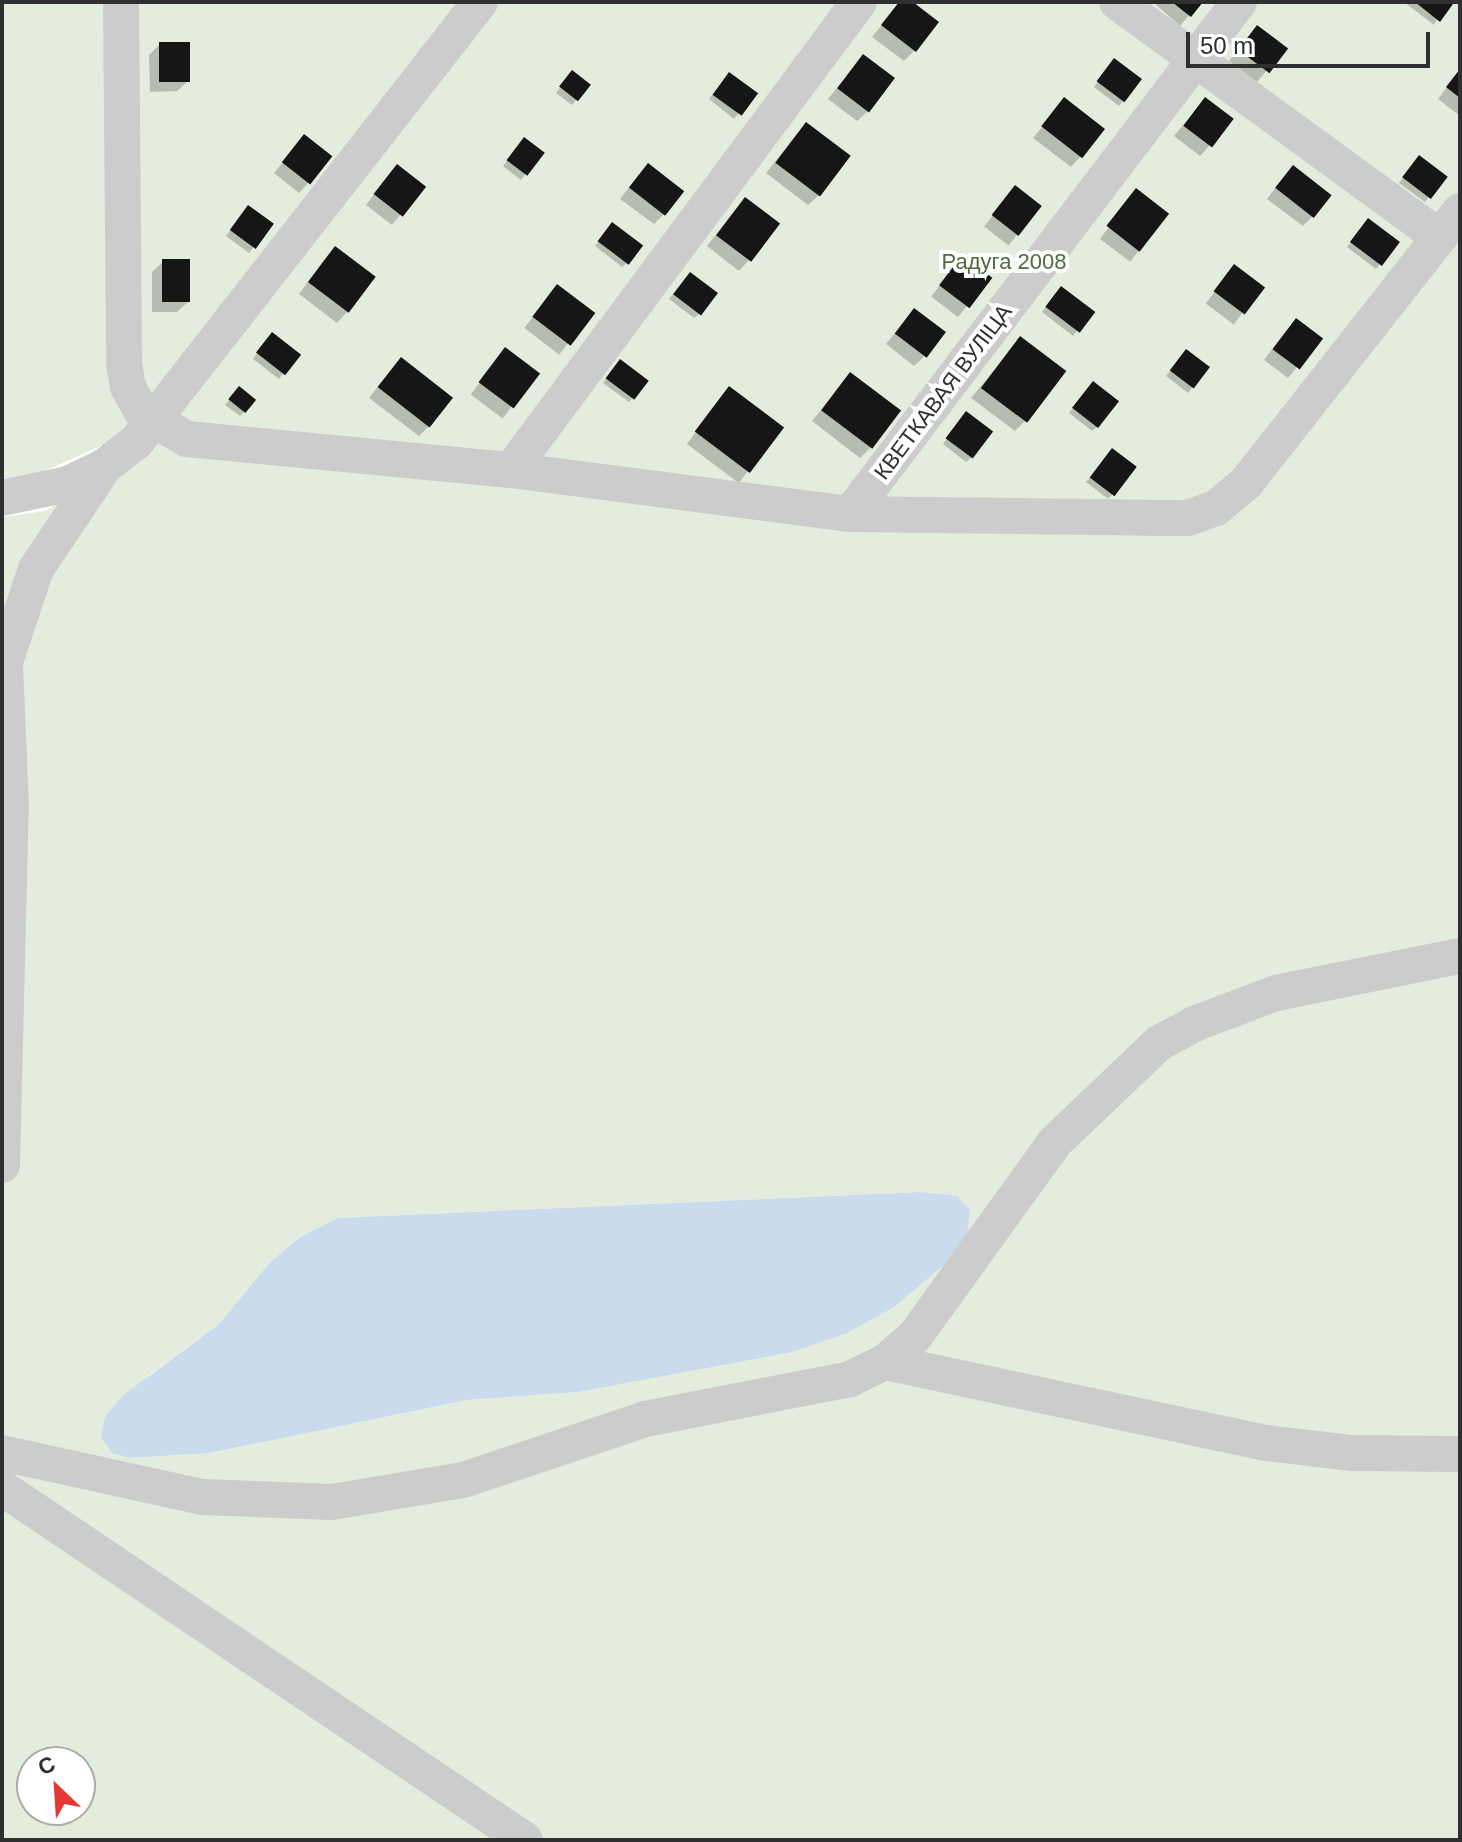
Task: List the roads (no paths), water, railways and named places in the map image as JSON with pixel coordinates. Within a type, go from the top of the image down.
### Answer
[{"type":"street","points":[[121,2],[124,364],[135,404],[153,424],[198,441],[511,470],[850,514],[1162,520],[1216,508],[1246,483],[1450,224],[1194,62],[1117,2]]},
{"type":"street","points":[[2,1165],[11,807],[5,662],[36,569],[105,466],[153,424],[480,2]]},
{"type":"street","points":[[511,470],[859,2]]},
{"type":"street","name":"КВЕТКАВАЯ ВУЛІЦА","points":[[850,514],[1239,2]]},
{"type":"street","points":[[2,498],[42,492],[105,466]]},
{"type":"street","points":[[2,1453],[202,1497],[332,1502],[463,1480],[645,1419],[824,1386],[885,1362],[943,1302],[1054,1143],[1159,1043],[1194,1024],[1276,993],[1388,967],[1460,956]]},
{"type":"street","points":[[885,1362],[1267,1443],[1352,1453],[1460,1454]]},
{"type":"street","points":[[2,1488],[525,1840]]},
{"type":"water","points":[[920,1192],[957,1196],[970,1210],[967,1235],[946,1263],[894,1307],[847,1333],[792,1352],[578,1392],[467,1400],[210,1453],[131,1458],[112,1453],[101,1437],[105,1417],[122,1396],[219,1324],[270,1262],[300,1237],[337,1218]]},
{"type":"park label","name":"Радуга 2008","points":[[1004,262]]}]
